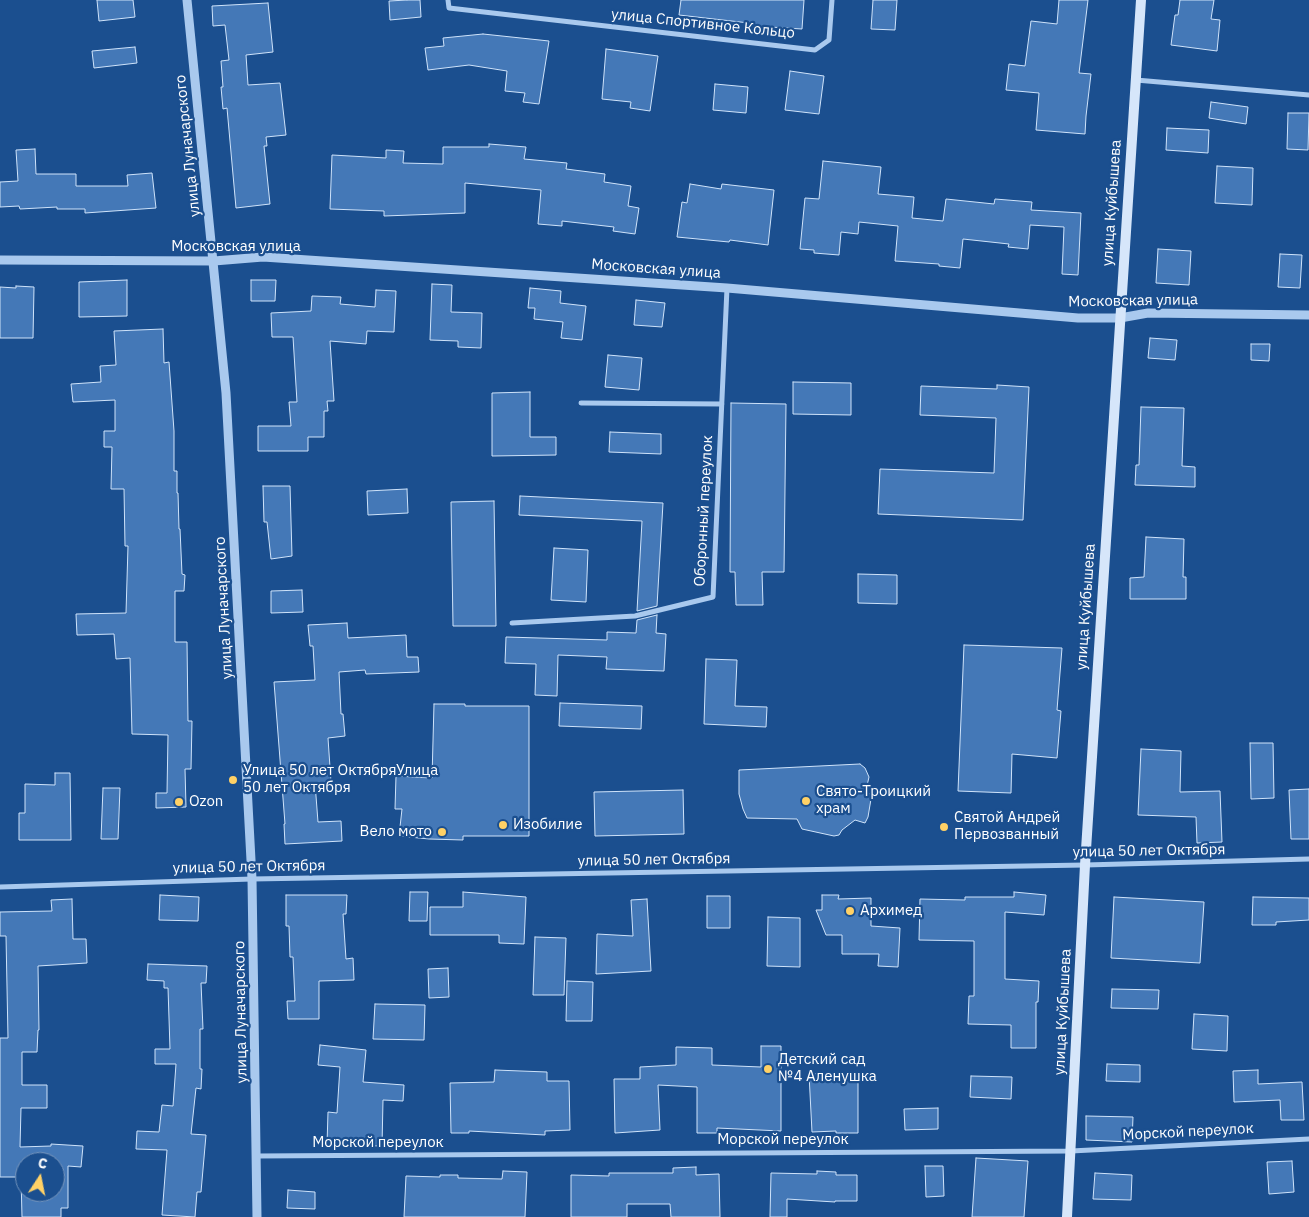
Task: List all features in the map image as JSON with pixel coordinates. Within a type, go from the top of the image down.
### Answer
[{"type":"main road","name":"улица Куйбышева","points":[[1067,1217],[1085,865],[1141,0]]},
{"type":"street","name":"улица Луначарского","points":[[187,0],[226,393],[252,879],[257,1217]]},
{"type":"street","name":"улица Спортивное Кольцо","points":[[448,0],[449,8],[815,50],[829,40],[832,0]]},
{"type":"street","points":[[1136,80],[1309,95]]},
{"type":"street","name":"Московская улица","points":[[0,260],[214,261],[263,257],[727,288],[1078,318],[1120,318],[1148,313],[1309,315]]},
{"type":"street","name":"Оборонный переулок","points":[[512,622],[635,616],[713,597],[727,288]]},
{"type":"street","points":[[581,403],[722,404]]},
{"type":"street","name":"улица 50 лет Октября","points":[[0,887],[252,879],[1085,865],[1309,859]]},
{"type":"street","name":"Морской переулок","points":[[257,1156],[1071,1151],[1309,1139]]},
{"type":"building","points":[[97,0],[133,0],[135,17],[99,21]]},
{"type":"building","points":[[420,0],[421,17],[390,20],[389,1]]},
{"type":"building","points":[[681,0],[804,0],[802,29],[770,27],[770,29],[748,26],[749,23],[679,15]]},
{"type":"building","points":[[873,0],[897,0],[895,30],[871,29]]},
{"type":"building","points":[[1059,0],[1088,0],[1079,73],[1091,74],[1085,134],[1036,130],[1039,93],[1006,90],[1009,64],[1025,66],[1031,21],[1057,24]]},
{"type":"building","points":[[1180,0],[1214,0],[1211,19],[1220,20],[1217,51],[1171,45],[1175,15],[1178,15]]},
{"type":"building","points":[[268,3],[273,52],[246,55],[248,85],[280,83],[286,135],[266,137],[267,146],[264,146],[270,204],[236,208],[227,108],[223,109],[221,87],[223,87],[221,61],[229,60],[225,25],[213,26],[212,6]]},
{"type":"building","points":[[483,34],[549,41],[539,104],[523,102],[525,93],[505,91],[507,71],[469,65],[428,70],[425,48],[444,46],[443,38]]},
{"type":"building","points":[[135,47],[137,63],[94,68],[92,51]]},
{"type":"building","points":[[606,49],[658,56],[650,111],[630,108],[631,102],[602,99]]},
{"type":"building","points":[[790,71],[824,76],[819,114],[785,110]]},
{"type":"building","points":[[715,84],[748,87],[746,113],[713,110]]},
{"type":"building","points":[[1211,102],[1248,107],[1246,124],[1209,118]]},
{"type":"building","points":[[1288,113],[1309,113],[1308,150],[1287,149]]},
{"type":"building","points":[[1167,128],[1209,130],[1208,153],[1166,150]]},
{"type":"building","points":[[489,144],[526,147],[524,159],[567,163],[566,169],[605,174],[604,182],[631,186],[628,206],[639,208],[635,234],[613,231],[614,227],[562,221],[562,226],[538,224],[541,190],[465,183],[465,213],[384,216],[384,211],[330,209],[332,155],[386,158],[386,150],[404,151],[403,163],[443,164],[443,147],[489,147]]},
{"type":"building","points":[[35,149],[36,174],[76,174],[76,186],[128,186],[127,175],[152,173],[156,208],[85,213],[85,209],[57,209],[57,207],[20,209],[19,206],[0,207],[0,182],[18,181],[16,150]]},
{"type":"building","points":[[823,161],[881,167],[878,194],[914,197],[912,218],[943,221],[946,199],[994,204],[995,199],[1032,202],[1031,210],[1081,213],[1078,275],[1062,274],[1064,227],[1030,225],[1028,249],[1008,247],[1009,244],[963,239],[960,268],[939,266],[939,264],[895,261],[898,226],[859,222],[858,234],[841,232],[839,255],[814,253],[814,250],[800,249],[805,198],[819,199]]},
{"type":"building","points":[[1217,166],[1253,168],[1252,205],[1215,203]]},
{"type":"building","points":[[690,184],[721,189],[722,184],[774,190],[768,245],[730,240],[729,242],[677,237],[682,202],[687,203]]},
{"type":"building","points":[[1158,249],[1191,251],[1189,285],[1156,283]]},
{"type":"building","points":[[1280,254],[1302,255],[1300,288],[1278,287]]},
{"type":"building","points":[[127,280],[127,316],[79,317],[79,282]]},
{"type":"building","points":[[251,280],[276,280],[275,301],[251,301]]},
{"type":"building","points":[[432,284],[452,285],[451,312],[482,313],[481,348],[458,347],[458,341],[430,340]]},
{"type":"building","points":[[16,286],[34,287],[33,338],[0,338],[0,287],[16,288]]},
{"type":"building","points":[[530,288],[561,291],[560,303],[586,306],[582,340],[561,338],[563,322],[534,319],[535,308],[528,308]]},
{"type":"building","points":[[376,290],[396,291],[394,332],[367,331],[366,344],[330,341],[334,401],[327,401],[328,411],[324,411],[324,437],[308,437],[308,451],[258,451],[258,426],[291,426],[289,402],[297,402],[293,337],[272,337],[271,313],[311,311],[312,296],[341,297],[340,304],[375,307]]},
{"type":"building","points":[[636,300],[665,303],[662,327],[634,325]]},
{"type":"building","points":[[163,329],[164,363],[169,362],[174,431],[174,471],[177,471],[182,574],[185,575],[184,591],[175,591],[175,642],[187,642],[188,721],[192,721],[191,769],[185,769],[186,807],[156,808],[156,793],[167,793],[168,735],[132,734],[130,658],[116,659],[114,634],[77,635],[76,614],[126,613],[128,546],[125,546],[124,489],[111,489],[112,447],[104,447],[104,431],[115,431],[115,400],[73,402],[71,384],[101,382],[100,366],[116,365],[114,331]]},
{"type":"building","points":[[1150,338],[1177,340],[1175,360],[1148,358]]},
{"type":"building","points":[[1251,344],[1270,344],[1269,361],[1251,360]]},
{"type":"building","points":[[608,355],[642,358],[639,390],[605,387]]},
{"type":"building","points":[[793,382],[851,383],[851,415],[793,414]]},
{"type":"building","points":[[997,385],[1029,387],[1023,520],[878,514],[880,469],[994,473],[996,418],[920,415],[921,386],[997,389]]},
{"type":"building","points":[[530,392],[530,437],[556,437],[556,455],[492,456],[492,393]]},
{"type":"building","points":[[731,403],[786,404],[784,572],[762,572],[763,605],[736,605],[735,572],[730,572]]},
{"type":"building","points":[[1141,407],[1184,408],[1182,466],[1195,467],[1195,487],[1135,485],[1136,465],[1139,465]]},
{"type":"building","points":[[610,432],[661,434],[661,454],[609,452]]},
{"type":"building","points":[[263,486],[290,486],[292,556],[271,559],[267,522],[264,522]]},
{"type":"building","points":[[407,489],[408,513],[368,515],[367,491]]},
{"type":"building","points":[[520,496],[663,503],[657,606],[637,611],[642,521],[519,515]]},
{"type":"building","points":[[494,501],[496,626],[453,626],[451,502]]},
{"type":"building","points":[[1146,537],[1184,539],[1183,577],[1186,577],[1186,599],[1130,599],[1130,578],[1144,577]]},
{"type":"building","points":[[554,548],[588,550],[586,602],[551,600]]},
{"type":"building","points":[[858,574],[897,575],[897,604],[858,603]]},
{"type":"building","points":[[302,590],[303,612],[271,613],[271,591]]},
{"type":"building","points":[[657,615],[656,633],[666,634],[664,671],[606,669],[607,657],[558,655],[557,696],[535,695],[536,664],[505,663],[506,637],[607,640],[607,632],[636,633],[637,620]]},
{"type":"building","points":[[347,623],[348,638],[406,635],[407,657],[418,657],[419,672],[366,674],[365,670],[339,672],[341,714],[343,714],[345,736],[328,738],[331,782],[315,783],[318,822],[341,821],[342,841],[285,844],[274,682],[315,680],[313,646],[310,646],[308,625]]},
{"type":"building","points":[[964,645],[1062,648],[1057,710],[1061,711],[1057,758],[1012,754],[1011,793],[958,791]]},
{"type":"building","points":[[706,659],[737,660],[735,706],[767,707],[766,727],[704,724]]},
{"type":"building","points":[[560,703],[642,706],[641,729],[559,726]]},
{"type":"building","points":[[434,704],[529,706],[529,836],[463,836],[463,840],[399,836],[402,809],[395,809],[396,776],[432,778]]},
{"type":"building","points":[[1250,743],[1273,743],[1274,798],[1251,799]]},
{"type":"building","points":[[1141,749],[1181,751],[1180,792],[1220,791],[1222,842],[1197,843],[1196,817],[1138,815]]},
{"type":"building","name":"Свято-Троицкий храм","points":[[860,764],[865,768],[869,777],[866,790],[870,794],[871,799],[868,817],[865,823],[855,820],[842,830],[839,835],[834,836],[802,829],[797,819],[747,818],[743,809],[739,794],[739,770]]},
{"type":"building","points":[[55,773],[70,773],[71,840],[19,840],[19,813],[25,813],[25,784],[55,785]]},
{"type":"building","points":[[103,788],[120,788],[118,839],[101,839]]},
{"type":"building","points":[[1309,789],[1309,839],[1291,839],[1289,790]]},
{"type":"building","points":[[683,790],[684,834],[595,836],[594,792]]},
{"type":"building","points":[[410,892],[428,892],[427,921],[409,921]]},
{"type":"building","points":[[463,892],[526,897],[524,944],[499,943],[499,935],[430,935],[430,907],[463,907]]},
{"type":"building","points":[[1014,892],[1046,895],[1044,915],[1005,912],[1005,979],[1039,981],[1038,1002],[1036,1002],[1036,1048],[1011,1048],[1011,1025],[968,1024],[969,996],[974,996],[974,941],[919,940],[920,899],[965,900],[965,897],[1014,897]]},
{"type":"building","points":[[160,895],[199,897],[198,921],[159,920]]},
{"type":"building","points":[[286,895],[347,895],[346,914],[343,914],[346,959],[353,958],[354,980],[319,981],[319,1019],[288,1019],[287,1001],[295,1001],[293,957],[290,957],[289,926],[286,926]]},
{"type":"building","points":[[822,895],[839,895],[838,899],[871,898],[871,926],[900,928],[898,967],[878,966],[879,954],[842,954],[842,935],[826,935],[816,910],[822,910]]},
{"type":"building","points":[[707,896],[730,896],[730,928],[707,928]]},
{"type":"building","points":[[1114,897],[1204,902],[1200,963],[1111,958]]},
{"type":"building","points":[[1253,897],[1309,898],[1309,920],[1276,922],[1276,925],[1252,925]]},
{"type":"building","points":[[72,899],[73,939],[86,939],[87,963],[38,966],[39,1030],[37,1052],[22,1052],[22,1085],[47,1085],[47,1108],[21,1108],[20,1147],[51,1146],[51,1144],[83,1146],[81,1167],[68,1166],[68,1208],[61,1208],[61,1217],[22,1217],[22,1202],[65,1202],[65,1152],[15,1152],[15,1177],[0,1177],[0,1038],[8,1038],[6,936],[0,936],[0,912],[52,911],[51,900]]},
{"type":"building","points":[[647,899],[651,971],[596,974],[597,934],[633,936],[631,900]]},
{"type":"building","points":[[768,917],[800,918],[800,967],[767,966]]},
{"type":"building","points":[[535,937],[566,938],[564,995],[533,995]]},
{"type":"building","points":[[148,964],[207,966],[206,983],[201,983],[203,1029],[200,1029],[201,1089],[196,1088],[191,1134],[206,1135],[201,1192],[197,1192],[195,1217],[162,1215],[167,1150],[136,1149],[137,1131],[159,1132],[162,1105],[173,1106],[176,1064],[155,1064],[155,1049],[170,1049],[168,988],[164,988],[164,981],[147,980]]},
{"type":"building","points":[[448,968],[449,997],[429,998],[428,969]]},
{"type":"building","points":[[567,981],[593,982],[592,1021],[566,1021]]},
{"type":"building","points":[[1112,989],[1159,990],[1158,1009],[1111,1008]]},
{"type":"building","points":[[375,1004],[425,1005],[424,1040],[373,1039]]},
{"type":"building","points":[[1194,1014],[1228,1016],[1227,1051],[1192,1049]]},
{"type":"building","points":[[320,1045],[366,1050],[363,1082],[404,1085],[403,1101],[383,1100],[382,1146],[327,1145],[328,1112],[337,1113],[340,1067],[318,1065]]},
{"type":"building","points":[[761,1046],[781,1046],[781,1131],[717,1128],[717,1133],[697,1133],[697,1087],[658,1085],[660,1130],[615,1133],[614,1079],[640,1079],[640,1067],[676,1065],[676,1047],[712,1048],[712,1065],[761,1067]]},
{"type":"building","points":[[1107,1064],[1140,1065],[1140,1082],[1106,1081]]},
{"type":"building","points":[[495,1070],[547,1072],[547,1081],[569,1081],[570,1130],[545,1131],[545,1135],[469,1131],[469,1133],[451,1133],[450,1083],[494,1082]]},
{"type":"building","points":[[1258,1070],[1258,1084],[1302,1082],[1304,1120],[1281,1120],[1280,1100],[1234,1102],[1233,1071]]},
{"type":"building","points":[[829,1073],[829,1081],[858,1082],[858,1133],[836,1133],[836,1131],[812,1132],[809,1074]]},
{"type":"building","points":[[971,1076],[1012,1077],[1011,1099],[970,1097]]},
{"type":"building","points":[[938,1108],[938,1129],[905,1130],[904,1109]]},
{"type":"building","points":[[1086,1116],[1133,1117],[1132,1142],[1086,1140]]},
{"type":"building","points":[[976,1158],[1028,1161],[1024,1217],[972,1217]]},
{"type":"building","points":[[1292,1161],[1294,1192],[1269,1194],[1267,1162]]},
{"type":"building","points":[[925,1166],[943,1166],[944,1196],[926,1197]]},
{"type":"building","points":[[696,1167],[696,1175],[719,1174],[720,1217],[671,1217],[670,1204],[627,1204],[627,1217],[571,1217],[571,1175],[609,1176],[609,1173],[673,1173],[673,1168]]},
{"type":"building","points":[[503,1171],[527,1172],[525,1217],[404,1217],[406,1176],[440,1177],[440,1175],[458,1175],[458,1178],[502,1179]]},
{"type":"building","points":[[817,1171],[836,1172],[836,1175],[857,1175],[857,1201],[835,1202],[787,1199],[787,1217],[770,1217],[771,1173],[817,1174]]},
{"type":"building","points":[[1095,1173],[1132,1175],[1131,1200],[1093,1199]]},
{"type":"building","points":[[288,1190],[315,1192],[315,1209],[287,1208]]},
{"type":"place","name":"Улица 50 лет ОктябряУлица 50 лет Октября","points":[[233,780]]},
{"type":"place","name":"Свято-Троицкий храм","points":[[806,801]]},
{"type":"place","name":"Ozon","points":[[179,802]]},
{"type":"place","name":"Изобилие","points":[[503,825]]},
{"type":"place","name":"Святой Андрей Первозванный","points":[[944,827]]},
{"type":"place","name":"Вело мото","points":[[442,832]]},
{"type":"place","name":"Архимед","points":[[850,911]]},
{"type":"place","name":"Детский сад №4 Аленушка","points":[[768,1069]]}]
